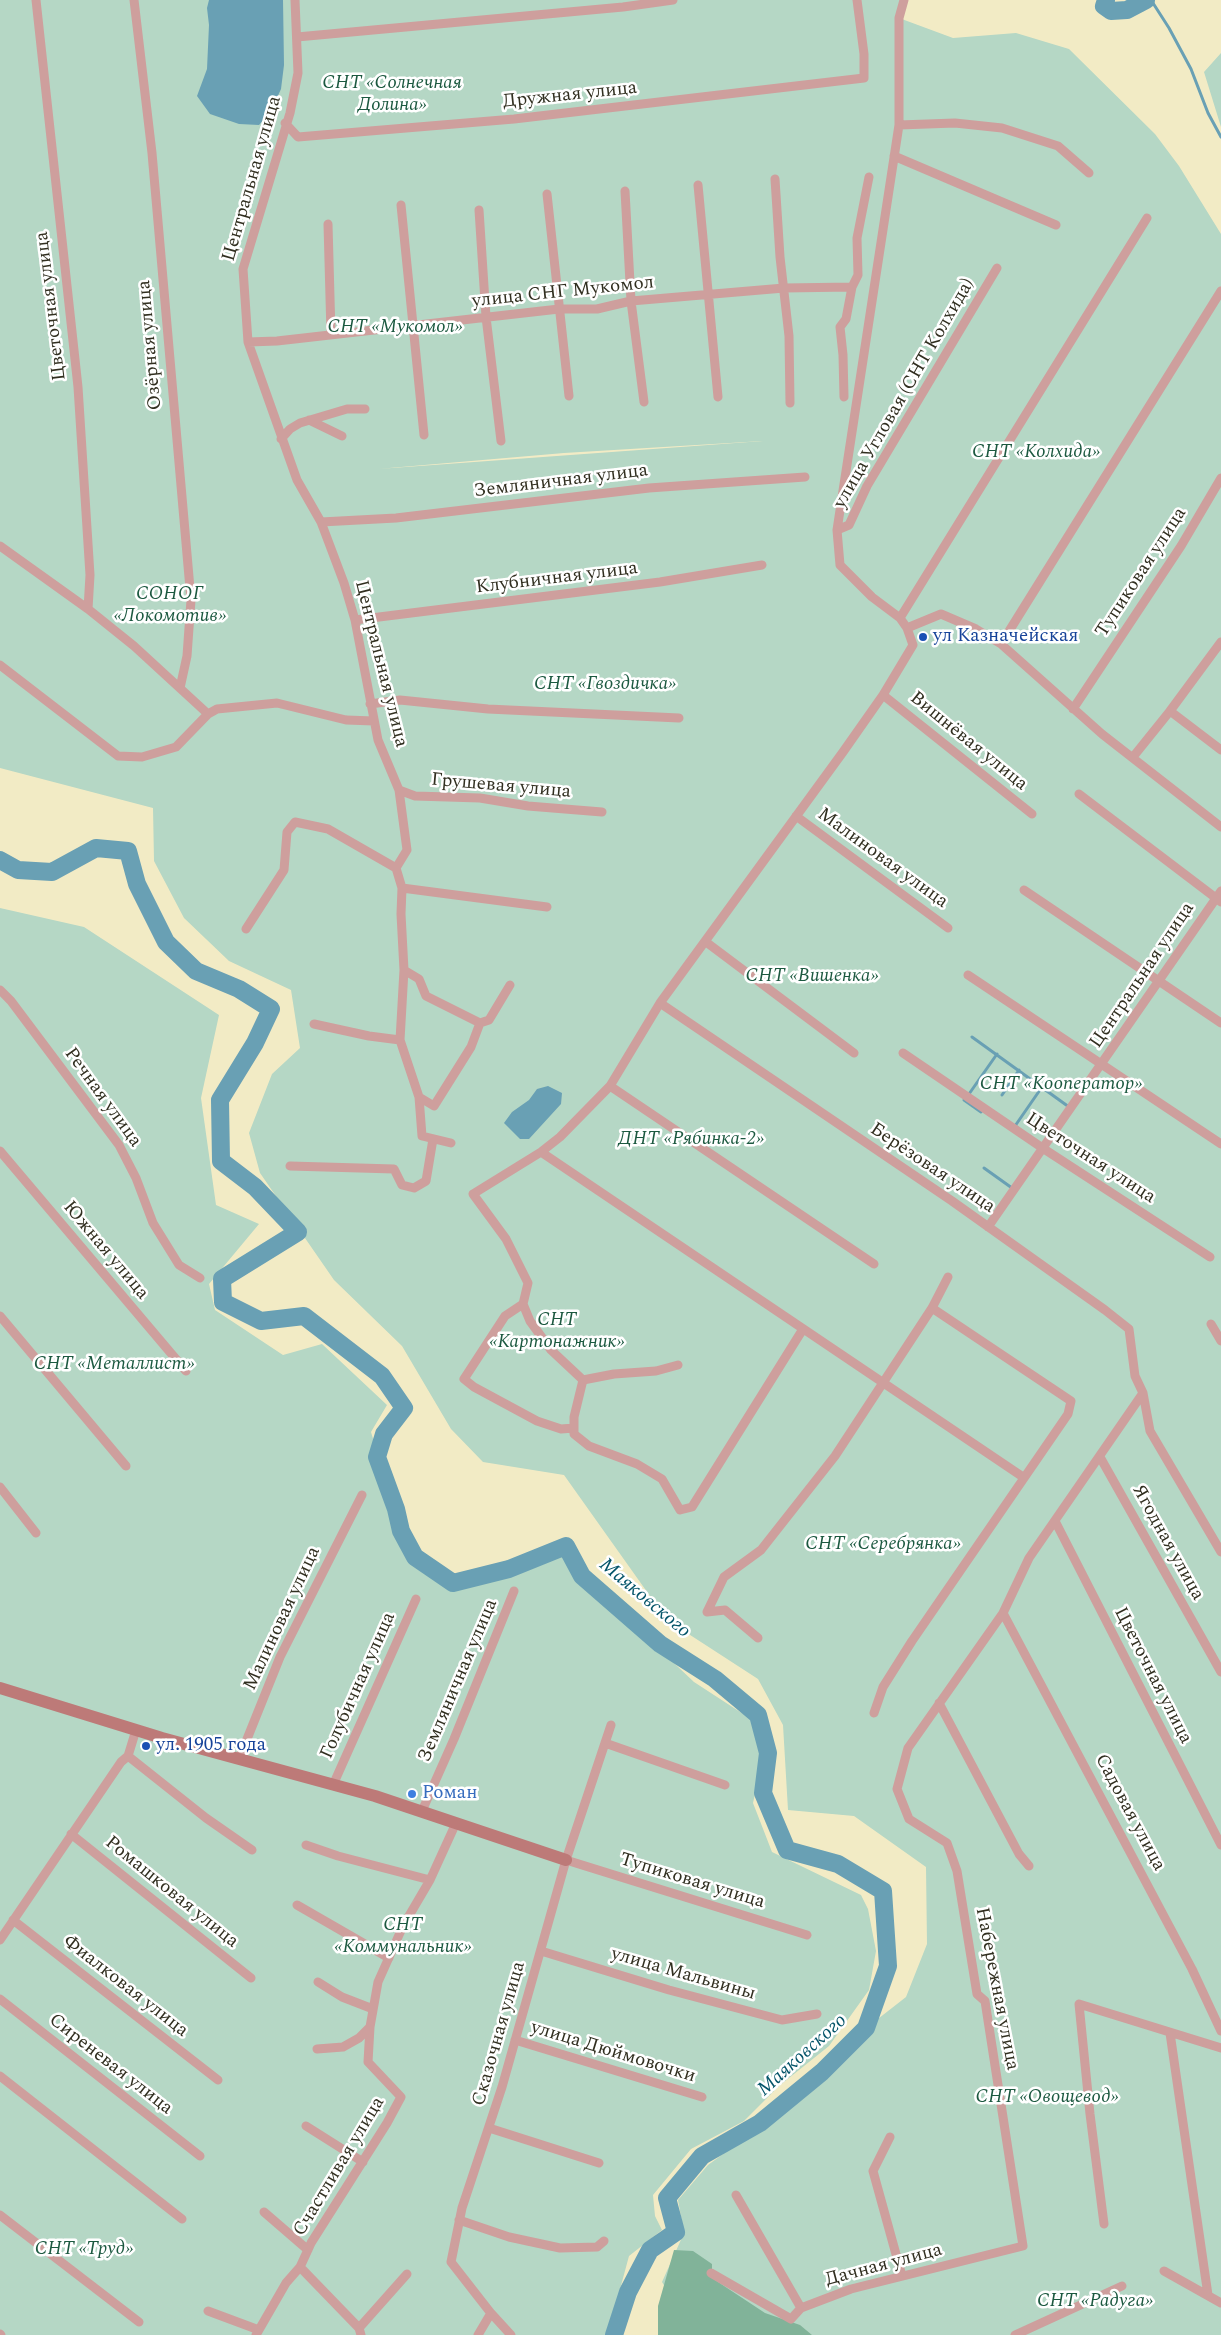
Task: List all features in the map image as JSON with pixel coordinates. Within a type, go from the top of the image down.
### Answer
[{"type":"street","name":"Цветочная улица","points":[[36,0],[78,387],[90,575],[88,609]]},
{"type":"street","name":"Озёрная улица","points":[[134,0],[152,153],[191,600],[187,656],[180,688]]},
{"type":"street","name":"Центральная улица","points":[[295,0],[298,73],[290,112],[285,123],[243,269],[248,342],[281,439],[297,480],[321,522],[344,583],[355,620],[378,740],[399,790],[407,850],[396,868]]},
{"type":"street","points":[[297,37],[623,7],[673,0]]},
{"type":"street","name":"Дружная улица","points":[[285,123],[298,137],[524,118],[864,78],[864,54],[857,0]]},
{"type":"street","points":[[584,1380],[551,1350],[530,1321],[523,1304],[528,1283],[506,1239],[473,1194],[541,1152],[560,1137],[610,1086],[660,1004],[883,695],[913,645],[907,628],[900,618],[872,597],[840,565],[837,530],[899,126],[899,18],[904,0]]},
{"type":"street","points":[[899,126],[955,123],[1002,128],[1058,146],[1089,173]]},
{"type":"street","points":[[894,156],[1056,225]]},
{"type":"street","points":[[844,397],[840,327],[846,319],[852,287],[858,276],[857,238],[869,177]]},
{"type":"street","points":[[775,179],[790,336],[790,403]]},
{"type":"street","points":[[698,185],[718,397]]},
{"type":"street","points":[[626,191],[631,301],[644,402]]},
{"type":"street","points":[[547,194],[569,396]]},
{"type":"street","points":[[401,205],[424,435]]},
{"type":"street","points":[[479,210],[486,317],[501,441]]},
{"type":"street","points":[[900,618],[1147,218]]},
{"type":"street","points":[[328,224],[332,334]]},
{"type":"street","name":"улица Угловая (СНТ Колхида)","points":[[837,530],[849,525],[867,486],[997,268]]},
{"type":"street","name":"улица СНГ Мукомол","points":[[248,342],[277,341],[559,309],[597,309],[631,301],[784,288],[852,287]]},
{"type":"street","points":[[1001,644],[1221,291]]},
{"type":"street","points":[[281,439],[290,429],[309,420],[347,409],[365,409]]},
{"type":"street","points":[[309,420],[342,436]]},
{"type":"street","name":"Земляничная улица","points":[[321,522],[396,518],[649,488],[804,477]]},
{"type":"street","name":"Тупиковая улица","points":[[1072,709],[1181,546],[1221,478]]},
{"type":"street","points":[[0,546],[88,609],[208,714]]},
{"type":"street","name":"Клубничная улица","points":[[355,620],[660,582],[762,565]]},
{"type":"street","points":[[907,628],[941,614],[976,629],[1001,644],[1102,734],[1221,827]]},
{"type":"street","points":[[1133,757],[1221,642]]},
{"type":"street","points":[[0,665],[118,756],[142,757],[176,747],[208,714],[217,709],[277,703],[346,720],[374,721]]},
{"type":"street","name":"Вишнёвая улица","points":[[883,695],[1032,814]]},
{"type":"street","points":[[370,704],[400,700],[488,709],[679,718]]},
{"type":"street","points":[[1170,711],[1221,750]]},
{"type":"street","name":"Грушевая улица","points":[[399,790],[415,796],[480,798],[528,806],[602,812]]},
{"type":"street","points":[[1079,794],[1219,897]]},
{"type":"street","name":"Малиновая улица","points":[[796,816],[948,928]]},
{"type":"street","points":[[246,929],[284,870],[288,832],[296,822],[328,829],[396,868],[402,888],[404,970],[400,1040],[419,1097],[422,1136],[450,1143]]},
{"type":"street","points":[[402,888],[547,907]]},
{"type":"street","points":[[1024,890],[1221,1023]]},
{"type":"street","name":"Центральная улица","points":[[988,1227],[1219,897]]},
{"type":"street","points":[[706,942],[854,1053]]},
{"type":"street","points":[[404,970],[419,979],[426,996],[480,1023],[489,1020],[510,985]]},
{"type":"street","points":[[968,975],[1221,1144]]},
{"type":"street","name":"Речная улица","points":[[0,990],[11,1001],[119,1145],[136,1178],[153,1223],[179,1265],[200,1278]]},
{"type":"street","name":"Берёзовая улица","points":[[660,1004],[988,1227],[1105,1310],[1129,1330],[1135,1376],[1143,1393],[1150,1431],[1221,1552]]},
{"type":"street","points":[[419,1097],[434,1106],[472,1047],[480,1023]]},
{"type":"street","points":[[314,1024],[369,1036],[400,1040]]},
{"type":"street","name":"Цветочная улица","points":[[903,1054],[1210,1257]]},
{"type":"street","points":[[610,1086],[874,1264]]},
{"type":"street","points":[[290,1166],[394,1169],[402,1185],[414,1188],[426,1181],[433,1139]]},
{"type":"street","name":"Южная улица","points":[[0,1151],[186,1371]]},
{"type":"street","points":[[541,1152],[1023,1477]]},
{"type":"street","points":[[758,1638],[725,1610],[708,1612],[724,1577],[761,1550],[835,1456],[932,1308],[948,1277]]},
{"type":"street","points":[[523,1304],[506,1316],[464,1379],[474,1387],[537,1421],[562,1429],[574,1428]]},
{"type":"street","points":[[874,1713],[883,1688],[912,1641],[1068,1414],[1071,1401],[932,1308]]},
{"type":"street","points":[[0,1316],[126,1466]]},
{"type":"street","points":[[1211,1324],[1221,1342]]},
{"type":"street","points":[[584,1380],[574,1418],[574,1434],[588,1446],[636,1464],[662,1479],[680,1510],[692,1508],[803,1329]]},
{"type":"street","points":[[584,1380],[614,1374],[656,1371],[678,1365]]},
{"type":"street","points":[[1029,1866],[1019,1854],[939,1703],[1004,1613],[1029,1558],[1143,1393]]},
{"type":"street","name":"Ягодная улица","points":[[1100,1456],[1221,1672]]},
{"type":"street","points":[[0,1487],[36,1533]]},
{"type":"street","name":"Малиновая улица","points":[[238,1759],[280,1657],[362,1495]]},
{"type":"street","name":"Цветочная улица","points":[[1055,1521],[1221,1845]]},
{"type":"street","name":"Земляничная улица","points":[[422,1811],[514,1591]]},
{"type":"street","name":"Голубичная улица","points":[[332,1785],[416,1599]]},
{"type":"street","name":"Садовая улица","points":[[1004,1613],[1192,1969],[1221,2031]]},
{"type":"street","points":[[0,1688],[136,1730],[422,1811],[566,1860]]},
{"type":"street","name":"Набережная улица","points":[[939,1703],[908,1748],[897,1789],[909,1819],[947,1843],[956,1871],[977,1994],[985,2001],[1023,2246]]},
{"type":"street","name":"Сказочная улица","points":[[511,2335],[451,2262],[459,2220],[489,2128],[566,1860],[611,1725]]},
{"type":"street","points":[[0,1940],[121,1762],[128,1756],[136,1730]]},
{"type":"street","points":[[605,1743],[725,1785]]},
{"type":"street","points":[[128,1756],[206,1818],[252,1850]]},
{"type":"street","name":"Счастливая улица","points":[[257,2333],[286,2283],[300,2267],[308,2250],[401,2097],[368,2062],[370,2027],[378,1982],[404,1926],[430,1880],[456,1823]]},
{"type":"street","name":"Ромашковая улица","points":[[71,1834],[251,1978]]},
{"type":"street","points":[[306,1845],[338,1856],[430,1880]]},
{"type":"street","name":"Тупиковая улица","points":[[566,1860],[807,1935]]},
{"type":"street","points":[[297,1906],[389,1958]]},
{"type":"street","name":"Фиалковая улица","points":[[13,1920],[218,2080]]},
{"type":"street","name":"улица Мальвины","points":[[540,1951],[669,1990],[782,2020],[817,2014]]},
{"type":"street","points":[[318,1982],[342,1997],[373,2009]]},
{"type":"street","name":"Сиреневая улица","points":[[0,1999],[200,2156]]},
{"type":"street","points":[[1104,2224],[1079,2004],[1221,2048]]},
{"type":"street","points":[[318,2049],[343,2047],[359,2038],[370,2027]]},
{"type":"street","points":[[1170,2033],[1208,2296]]},
{"type":"street","name":"улица Дюймовочки","points":[[515,2040],[702,2097]]},
{"type":"street","points":[[0,2076],[182,2219]]},
{"type":"street","points":[[306,2126],[363,2162]]},
{"type":"street","points":[[489,2128],[598,2163]]},
{"type":"street","points":[[890,2137],[873,2171],[902,2276]]},
{"type":"street","points":[[736,2195],[801,2308]]},
{"type":"street","points":[[264,2212],[308,2250]]},
{"type":"street","points":[[0,2215],[139,2322]]},
{"type":"street","points":[[459,2220],[509,2238],[560,2248],[597,2247],[604,2241]]},
{"type":"street","name":"Дачная улица","points":[[711,2273],[791,2319],[801,2308],[851,2288],[1023,2246]]},
{"type":"street","points":[[300,2267],[360,2332],[407,2274]]},
{"type":"street","points":[[1164,2271],[1221,2303]]},
{"type":"street","points":[[1015,2335],[1122,2286]]},
{"type":"street","points":[[208,2311],[257,2333]]},
{"type":"street","points":[[478,2335],[491,2313]]},
{"type":"green space","points":[[0,0],[904,0],[899,18],[953,38],[1016,33],[1069,49],[1155,134],[1179,166],[1221,234],[1221,2335],[712,2335],[686,2321],[662,2282],[684,2233],[678,2200],[708,2165],[812,2089],[837,2058],[874,2022],[906,1997],[927,1944],[926,1867],[854,1816],[788,1810],[783,1725],[758,1679],[667,1620],[564,1475],[483,1462],[451,1429],[402,1346],[334,1280],[260,1173],[249,1133],[272,1074],[300,1048],[291,990],[229,961],[184,918],[154,861],[153,808],[0,768]],"holes":[[[763,441],[378,469],[564,453]]]},
{"type":"green space","points":[[1221,53],[1221,127],[1204,72]]},
{"type":"green space","name":"СНТ «Коммунальник»","points":[[0,908],[84,927],[219,1015],[201,1098],[216,1205],[259,1224],[209,1284],[215,1310],[283,1355],[322,1344],[387,1405],[371,1432],[401,1531],[415,1557],[453,1583],[566,1546],[584,1578],[694,1682],[754,1721],[762,1763],[753,1803],[772,1852],[861,1895],[868,1909],[876,1951],[869,1990],[829,2046],[779,2086],[744,2121],[691,2149],[653,2195],[655,2216],[662,2230],[629,2256],[616,2304],[621,2335],[0,2335]]},
{"type":"green space","points":[[674,2250],[693,2251],[712,2264],[712,2278],[765,2313],[800,2325],[812,2335],[658,2335],[658,2306]]},
{"type":"water","points":[[209,0],[283,0],[284,65],[281,89],[270,113],[259,125],[239,124],[210,114],[197,96],[207,69],[209,25],[207,8]]},
{"type":"water","points":[[548,1086],[562,1093],[561,1104],[529,1139],[520,1139],[504,1123],[512,1112],[529,1100],[537,1089]]},
{"type":"waterway","points":[[1106,0],[1104,6],[1111,11],[1127,10],[1146,0]]},
{"type":"waterway","points":[[1151,0],[1169,28],[1191,69],[1208,113],[1221,137]]},
{"type":"waterway","name":"Маяковского","points":[[0,860],[18,870],[52,872],[96,848],[128,851],[137,884],[166,942],[196,971],[239,989],[271,1009],[255,1043],[220,1100],[221,1161],[255,1187],[298,1232],[222,1279],[223,1302],[261,1321],[304,1316],[382,1376],[404,1408],[384,1434],[377,1457],[396,1509],[401,1531],[415,1557],[453,1583],[509,1569],[566,1546],[582,1576],[660,1644],[715,1679],[758,1715],[768,1753],[763,1793],[787,1850],[838,1864],[883,1891],[888,1966],[866,2028],[822,2072],[760,2123],[702,2156],[667,2198],[676,2232],[650,2250],[628,2292],[614,2335]]},
{"type":"waterway","points":[[972,1037],[1069,1107]]},
{"type":"waterway","points":[[969,1094],[997,1054]]},
{"type":"waterway","points":[[1002,1095],[1019,1070]]},
{"type":"waterway","points":[[1017,1127],[1015,1126],[1042,1087]]},
{"type":"waterway","points":[[964,1100],[981,1112]]},
{"type":"waterway","points":[[984,1168],[1012,1188]]},
{"type":"place","name":"ул Казначейская","points":[[923,637]]},
{"type":"place","name":"ул. 1905 года","points":[[146,1746]]},
{"type":"place","name":"Роман","points":[[412,1794]]},
{"type":"park label","name":"СНТ «Солнечная Долина»","points":[[392,95]]},
{"type":"park label","name":"СНТ «Мукомол»","points":[[395,328]]},
{"type":"park label","name":"СНТ «Колхида»","points":[[1036,453]]},
{"type":"park label","name":"СОНОГ «Локомотив»","points":[[170,606]]},
{"type":"park label","name":"СНТ «Гвоздичка»","points":[[605,685]]},
{"type":"park label","name":"СНТ «Вишенка»","points":[[812,977]]},
{"type":"park label","name":"СНТ «Кооператор»","points":[[1061,1085]]},
{"type":"park label","name":"ДНТ «Рябинка-2»","points":[[691,1140]]},
{"type":"park label","name":"СНТ «Картонажник»","points":[[557,1332]]},
{"type":"park label","name":"СНТ «Металлист»","points":[[114,1365]]},
{"type":"park label","name":"СНТ «Серебрянка»","points":[[883,1545]]},
{"type":"park label","name":"СНТ «Овощевод»","points":[[1047,2098]]},
{"type":"park label","name":"СНТ «Труд»","points":[[84,2250]]},
{"type":"park label","name":"СНТ «Радуга»","points":[[1095,2302]]}]
